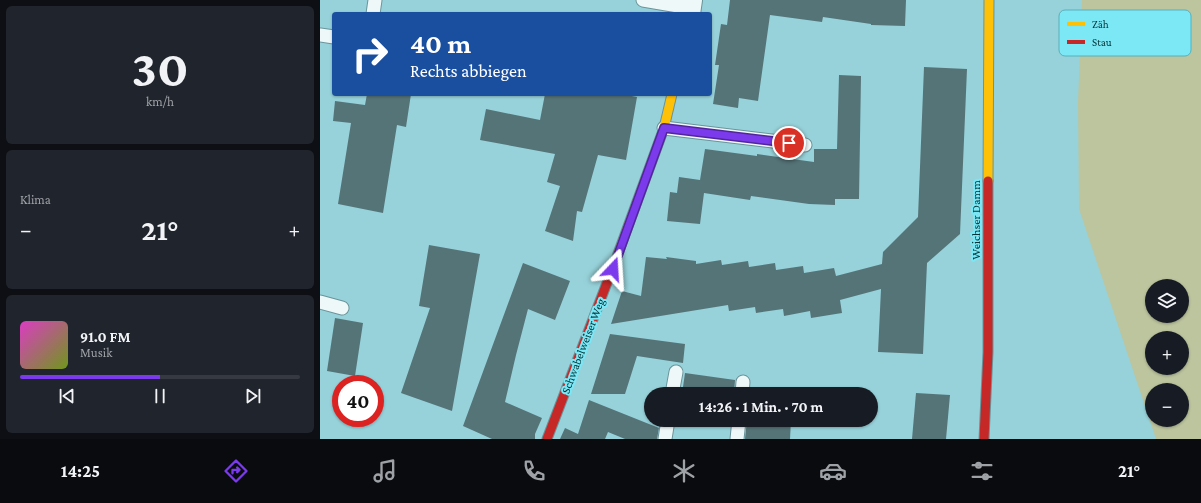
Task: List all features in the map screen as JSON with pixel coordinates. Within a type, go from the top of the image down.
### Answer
[{"type":"street","name":"Weichser Damm","points":[[984,439],[988,352],[989,0]]},
{"type":"street","name":"Schwabelweiser Weg","points":[[548,439],[613,269],[664,128],[671,96]]},
{"type":"lane","points":[[373,12],[375,0]]},
{"type":"lane","points":[[643,0],[690,7]]},
{"type":"lane","points":[[320,35],[332,37]]},
{"type":"lane","points":[[664,128],[805,145]]},
{"type":"lane","points":[[320,302],[342,308]]},
{"type":"lane","points":[[673,387],[676,372]]},
{"type":"lane","points":[[665,439],[667,427]]},
{"type":"lane","points":[[737,439],[738,427]]},
{"type":"green space","points":[[1082,0],[1201,0],[1201,439],[1156,439],[1152,427],[1189,427],[1189,383],[1145,383],[1145,406],[1079,209],[1078,102],[1080,56],[1191,56],[1191,10],[1082,10]]},
{"type":"building","points":[[730,0],[906,0],[905,26],[871,25],[823,17],[822,22],[770,15],[758,101],[739,98],[738,108],[713,104],[719,65],[715,65],[721,24],[727,25]]},
{"type":"building","points":[[924,67],[967,69],[960,234],[927,263],[923,354],[878,352],[881,289],[840,300],[842,313],[811,318],[810,311],[784,316],[783,309],[756,313],[755,307],[729,311],[728,305],[611,324],[622,291],[641,296],[646,257],[667,259],[666,257],[696,261],[696,264],[721,260],[722,265],[748,261],[749,267],[775,263],[776,270],[803,266],[804,273],[834,268],[836,276],[882,264],[883,252],[918,217]]},
{"type":"building","points":[[839,75],[861,76],[859,199],[835,199],[835,205],[809,204],[751,196],[750,200],[704,193],[700,224],[667,221],[670,192],[677,193],[679,177],[700,180],[705,149],[814,162],[814,149],[837,149]]},
{"type":"building","points":[[367,96],[411,96],[406,127],[397,125],[383,213],[338,204],[351,123],[333,121],[335,101],[365,105]]},
{"type":"building","points":[[545,96],[637,97],[626,160],[598,155],[582,212],[577,211],[573,241],[545,231],[560,186],[547,182],[555,154],[480,140],[486,109],[540,120]]},
{"type":"building","points":[[429,245],[480,254],[452,411],[401,393],[430,308],[419,306]]},
{"type":"building","points":[[523,263],[570,281],[555,320],[528,309],[505,402],[542,418],[535,434],[535,439],[492,439],[463,426]]},
{"type":"building","points":[[335,318],[363,323],[355,375],[327,371]]},
{"type":"building","points":[[610,334],[685,344],[683,363],[637,356],[625,394],[591,394]]},
{"type":"building","points":[[685,373],[735,380],[734,387],[683,387]]},
{"type":"building","points":[[916,393],[950,395],[946,439],[912,439]]},
{"type":"building","points":[[589,400],[644,422],[644,427],[659,428],[657,439],[625,439],[608,432],[605,439],[560,439],[565,428],[578,434]]},
{"type":"building","points":[[746,427],[791,427],[790,439],[745,439]]},
{"type":"traffic: slow","points":[[988,181],[989,0]]},
{"type":"traffic: slow","points":[[615,262],[664,128],[672,96]]},
{"type":"traffic: jam","points":[[984,439],[988,352],[988,181]]},
{"type":"traffic: jam","points":[[547,439],[615,262]]},
{"type":"route","points":[[613,269],[664,128],[789,143]]}]
